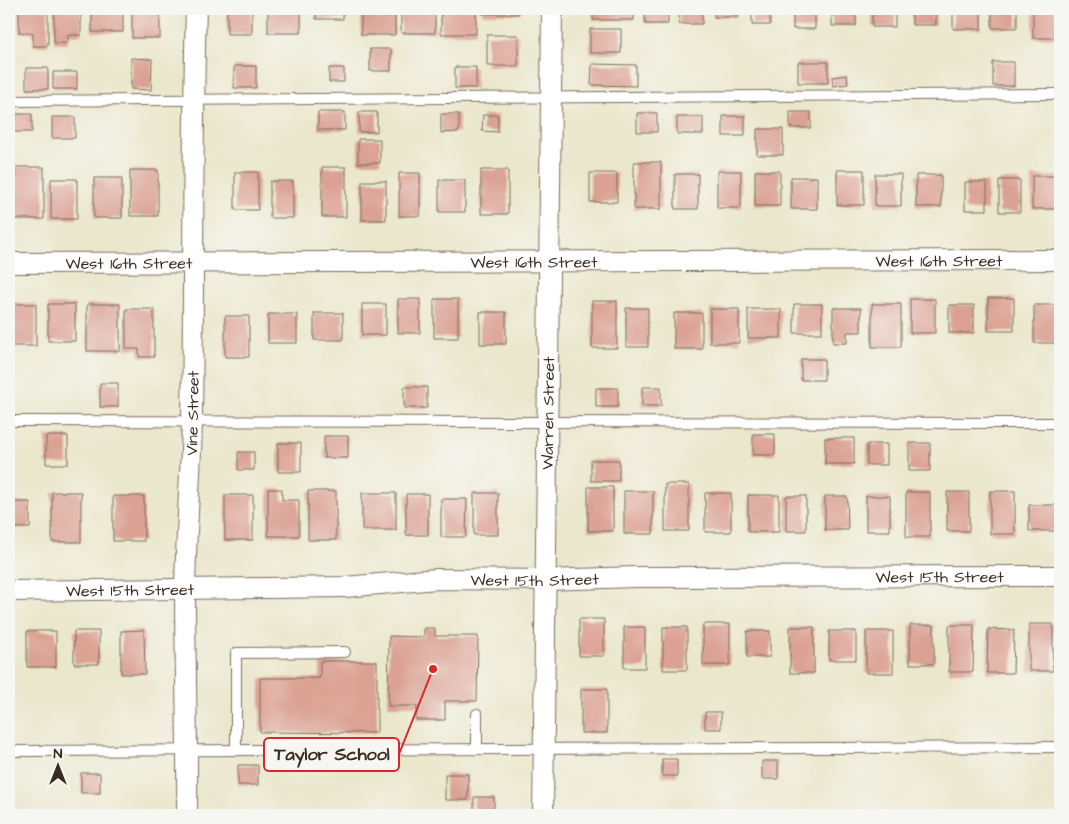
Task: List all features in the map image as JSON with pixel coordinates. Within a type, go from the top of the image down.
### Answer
[{"type":"street","name":"Vine Street","points":[[187,815],[188,750],[185,588],[192,422],[196,9]]},
{"type":"street","name":"Warren Street","points":[[543,815],[552,9]]},
{"type":"street","name":"West 16th Street","points":[[9,263],[1060,260]]},
{"type":"street","name":"West 15th Street","points":[[9,591],[345,587],[437,579],[546,580],[636,577],[1060,576]]},
{"type":"lane","points":[[9,101],[1060,94]]},
{"type":"lane","points":[[9,421],[1060,423]]},
{"type":"lane","points":[[236,750],[236,653],[345,652]]},
{"type":"lane","points":[[477,714],[477,749]]},
{"type":"lane","points":[[9,751],[1060,747]]},
{"type":"building","points":[[19,9],[48,9],[48,46],[33,46],[33,33],[19,33]]},
{"type":"building","points":[[54,9],[81,9],[81,35],[68,35],[68,43],[54,43]]},
{"type":"building","points":[[92,9],[123,9],[123,32],[92,32]]},
{"type":"building","points":[[132,9],[160,9],[160,38],[132,38]]},
{"type":"building","points":[[227,9],[252,9],[252,34],[227,34]]},
{"type":"building","points":[[268,9],[301,9],[301,33],[268,33]]},
{"type":"building","points":[[316,9],[343,9],[343,19],[316,19]]},
{"type":"building","points":[[361,9],[395,9],[395,35],[361,35]]},
{"type":"building","points":[[401,9],[435,9],[435,33],[401,33]]},
{"type":"building","points":[[441,9],[476,9],[476,34],[441,34]]},
{"type":"building","points":[[482,9],[519,9],[519,14],[482,14]]},
{"type":"building","points":[[593,9],[634,9],[634,20],[593,20]]},
{"type":"building","points":[[645,9],[668,9],[668,24],[645,24]]},
{"type":"building","points":[[679,9],[702,9],[702,24],[679,24]]},
{"type":"building","points":[[714,9],[737,9],[737,17],[714,17]]},
{"type":"building","points":[[752,9],[770,9],[770,25],[752,25]]},
{"type":"building","points":[[793,9],[815,9],[815,29],[793,29]]},
{"type":"building","points":[[832,9],[856,9],[856,26],[832,26]]},
{"type":"building","points":[[872,9],[895,9],[895,27],[872,27]]},
{"type":"building","points":[[912,9],[936,9],[936,25],[912,25]]},
{"type":"building","points":[[953,9],[981,9],[981,29],[953,29]]},
{"type":"building","points":[[992,9],[1017,9],[1017,28],[992,28]]},
{"type":"building","points":[[1033,9],[1056,9],[1056,38],[1033,38]]},
{"type":"building","points":[[590,29],[621,29],[621,53],[590,53]]},
{"type":"building","points":[[487,35],[518,35],[518,66],[487,66]]},
{"type":"building","points":[[370,49],[391,49],[391,71],[370,71]]},
{"type":"building","points":[[131,58],[152,59],[151,90],[131,89]]},
{"type":"building","points":[[798,62],[828,62],[828,83],[798,83]]},
{"type":"building","points":[[993,62],[1014,62],[1014,86],[993,86]]},
{"type":"building","points":[[592,64],[636,65],[636,86],[591,85]]},
{"type":"building","points":[[234,66],[256,66],[256,88],[234,88]]},
{"type":"building","points":[[455,67],[476,67],[476,88],[455,88]]},
{"type":"building","points":[[26,68],[48,68],[48,89],[26,89]]},
{"type":"building","points":[[329,68],[344,68],[344,82],[329,82]]},
{"type":"building","points":[[53,72],[77,72],[77,89],[53,89]]},
{"type":"building","points":[[847,75],[848,84],[833,86],[832,77]]},
{"type":"building","points":[[318,112],[345,112],[345,130],[318,130]]},
{"type":"building","points":[[359,112],[377,112],[377,132],[359,132]]},
{"type":"building","points":[[790,112],[811,112],[811,128],[790,128]]},
{"type":"building","points":[[637,113],[657,113],[657,132],[637,132]]},
{"type":"building","points":[[12,114],[32,114],[32,132],[12,132]]},
{"type":"building","points":[[441,114],[459,114],[459,132],[441,133]]},
{"type":"building","points":[[483,115],[498,115],[498,132],[482,131]]},
{"type":"building","points":[[723,116],[745,116],[745,136],[723,136]]},
{"type":"building","points":[[52,117],[75,117],[75,138],[52,138]]},
{"type":"building","points":[[677,117],[703,117],[703,134],[677,134]]},
{"type":"building","points":[[757,129],[783,129],[783,155],[757,155]]},
{"type":"building","points":[[358,139],[380,139],[380,163],[358,163]]},
{"type":"building","points":[[634,162],[661,162],[661,209],[634,209]]},
{"type":"building","points":[[15,167],[44,167],[44,219],[15,219]]},
{"type":"building","points":[[322,167],[346,167],[346,217],[322,217]]},
{"type":"building","points":[[130,170],[158,170],[158,216],[130,216]]},
{"type":"building","points":[[481,170],[508,170],[508,214],[481,214]]},
{"type":"building","points":[[837,170],[864,170],[864,205],[837,205]]},
{"type":"building","points":[[717,171],[741,171],[741,208],[717,208]]},
{"type":"building","points":[[755,171],[780,171],[780,206],[755,206]]},
{"type":"building","points":[[235,172],[258,172],[258,210],[235,210]]},
{"type":"building","points":[[399,173],[420,173],[420,216],[399,216]]},
{"type":"building","points":[[590,173],[617,173],[617,202],[590,202]]},
{"type":"building","points":[[675,174],[698,174],[698,209],[675,209]]},
{"type":"building","points":[[875,174],[901,174],[901,206],[875,206]]},
{"type":"building","points":[[916,175],[941,175],[941,207],[916,207]]},
{"type":"building","points":[[1032,176],[1058,176],[1058,209],[1032,209]]},
{"type":"building","points":[[791,177],[817,177],[817,209],[791,209]]},
{"type":"building","points":[[94,178],[122,178],[122,218],[94,218]]},
{"type":"building","points":[[51,179],[77,179],[77,219],[51,219]]},
{"type":"building","points":[[439,180],[465,180],[465,212],[439,212]]},
{"type":"building","points":[[999,180],[1020,180],[1020,212],[999,212]]},
{"type":"building","points":[[270,181],[293,181],[293,218],[270,218]]},
{"type":"building","points":[[362,181],[386,181],[386,220],[362,220]]},
{"type":"building","points":[[965,182],[987,182],[987,210],[965,210]]},
{"type":"building","points":[[988,298],[1014,298],[1014,331],[988,331]]},
{"type":"building","points":[[398,299],[420,299],[420,333],[398,333]]},
{"type":"building","points":[[434,299],[458,299],[458,338],[434,338]]},
{"type":"building","points":[[910,299],[935,299],[935,333],[910,333]]},
{"type":"building","points":[[592,301],[617,301],[617,348],[592,348]]},
{"type":"building","points":[[11,304],[36,304],[36,346],[11,346]]},
{"type":"building","points":[[48,304],[75,304],[75,341],[48,341]]},
{"type":"building","points":[[87,304],[120,304],[120,351],[87,351]]},
{"type":"building","points":[[362,304],[386,304],[386,335],[362,335]]},
{"type":"building","points":[[794,304],[822,304],[822,333],[794,333]]},
{"type":"building","points":[[872,304],[901,304],[901,347],[872,347]]},
{"type":"building","points":[[949,305],[974,305],[974,333],[949,333]]},
{"type":"building","points":[[1034,305],[1060,305],[1060,343],[1034,343]]},
{"type":"building","points":[[626,308],[648,308],[648,347],[626,347]]},
{"type":"building","points":[[833,308],[861,308],[861,332],[847,332],[847,343],[833,343]]},
{"type":"building","points":[[126,309],[154,309],[154,357],[139,357],[139,349],[126,349]]},
{"type":"building","points":[[710,309],[739,309],[739,343],[710,343]]},
{"type":"building","points":[[748,309],[781,309],[781,338],[748,338]]},
{"type":"building","points":[[480,312],[506,312],[506,344],[480,344]]},
{"type":"building","points":[[314,313],[343,313],[343,340],[314,340]]},
{"type":"building","points":[[674,313],[702,313],[702,349],[674,349]]},
{"type":"building","points":[[268,314],[297,314],[297,343],[268,343]]},
{"type":"building","points":[[225,316],[249,316],[249,357],[225,357]]},
{"type":"building","points":[[801,359],[824,359],[824,380],[801,380]]},
{"type":"building","points":[[100,383],[118,383],[118,407],[100,407]]},
{"type":"building","points":[[404,387],[427,387],[427,408],[404,408]]},
{"type":"building","points":[[642,387],[661,387],[661,406],[642,406]]},
{"type":"building","points":[[596,388],[618,388],[618,407],[596,407]]},
{"type":"building","points":[[753,434],[775,434],[775,455],[753,455]]},
{"type":"building","points":[[46,436],[68,436],[68,464],[46,464]]},
{"type":"building","points":[[324,436],[348,436],[348,458],[324,458]]},
{"type":"building","points":[[825,438],[854,438],[854,464],[825,464]]},
{"type":"building","points":[[278,443],[301,443],[301,472],[278,472]]},
{"type":"building","points":[[909,443],[930,443],[930,471],[909,471]]},
{"type":"building","points":[[867,444],[887,444],[887,465],[867,465]]},
{"type":"building","points":[[238,452],[254,452],[254,470],[238,470]]},
{"type":"building","points":[[591,460],[619,460],[619,481],[591,481]]},
{"type":"building","points":[[665,484],[689,484],[689,531],[665,531]]},
{"type":"building","points":[[588,487],[613,487],[613,531],[588,531]]},
{"type":"building","points":[[268,489],[282,489],[282,500],[299,500],[299,536],[268,536]]},
{"type":"building","points":[[308,491],[336,491],[336,540],[308,540]]},
{"type":"building","points":[[624,491],[653,491],[653,534],[624,534]]},
{"type":"building","points":[[990,491],[1015,491],[1015,534],[990,534]]},
{"type":"building","points":[[52,492],[81,492],[81,542],[52,542]]},
{"type":"building","points":[[906,492],[930,492],[930,537],[906,537]]},
{"type":"building","points":[[947,492],[969,492],[969,531],[947,531]]},
{"type":"building","points":[[362,493],[396,493],[396,530],[362,530]]},
{"type":"building","points":[[474,493],[498,493],[498,535],[474,535]]},
{"type":"building","points":[[705,493],[731,493],[731,532],[705,532]]},
{"type":"building","points":[[406,494],[428,494],[428,535],[406,535]]},
{"type":"building","points":[[225,495],[253,495],[253,540],[225,540]]},
{"type":"building","points":[[748,495],[779,495],[779,532],[748,532]]},
{"type":"building","points":[[113,496],[144,496],[144,541],[113,541]]},
{"type":"building","points":[[786,496],[806,496],[806,531],[786,531]]},
{"type":"building","points":[[825,496],[847,496],[848,530],[825,530]]},
{"type":"building","points":[[866,496],[890,496],[890,531],[866,531]]},
{"type":"building","points":[[441,499],[467,499],[466,537],[441,537]]},
{"type":"building","points":[[9,502],[30,502],[30,528],[9,528]]},
{"type":"building","points":[[1029,505],[1060,505],[1060,531],[1029,531]]},
{"type":"building","points":[[579,619],[604,619],[604,656],[579,656]]},
{"type":"building","points":[[703,624],[730,624],[730,665],[703,665]]},
{"type":"building","points":[[1029,624],[1053,624],[1053,671],[1029,671]]},
{"type":"building","points":[[910,625],[934,625],[934,664],[910,664]]},
{"type":"building","points":[[949,625],[974,625],[973,672],[949,672]]},
{"type":"building","points":[[624,627],[645,627],[645,668],[624,668]]},
{"type":"building","points":[[663,627],[687,627],[687,670],[663,670]]},
{"type":"building","points":[[790,627],[814,627],[814,673],[790,673]]},
{"type":"building","points":[[424,628],[435,628],[435,636],[478,636],[477,701],[445,701],[445,720],[416,720],[417,706],[388,706],[389,636],[424,637]]},
{"type":"building","points":[[988,629],[1014,630],[1013,673],[987,673]]},
{"type":"building","points":[[144,630],[145,674],[121,674],[121,631]]},
{"type":"building","points":[[27,631],[56,631],[56,667],[27,667]]},
{"type":"building","points":[[74,631],[99,631],[99,664],[74,664]]},
{"type":"building","points":[[747,631],[770,631],[770,657],[747,657]]},
{"type":"building","points":[[829,631],[856,631],[856,660],[829,660]]},
{"type":"building","points":[[866,631],[893,631],[893,673],[866,673]]},
{"type":"building","points":[[320,661],[377,661],[377,733],[260,732],[260,678],[320,678]]},
{"type":"building","points":[[581,689],[607,689],[607,733],[581,733]]},
{"type":"building","points":[[705,712],[721,712],[721,729],[705,729]]},
{"type":"building","points":[[662,759],[677,759],[677,776],[662,776]]},
{"type":"building","points":[[762,761],[778,761],[778,779],[762,779]]},
{"type":"building","points":[[238,765],[258,765],[258,785],[238,785]]},
{"type":"building","points":[[81,773],[100,773],[100,793],[81,793]]},
{"type":"building","points":[[445,774],[468,774],[468,800],[445,800]]},
{"type":"building","points":[[474,797],[494,797],[494,815],[474,815]]},
{"type":"place","name":"Taylor School","points":[[433,669]]}]
